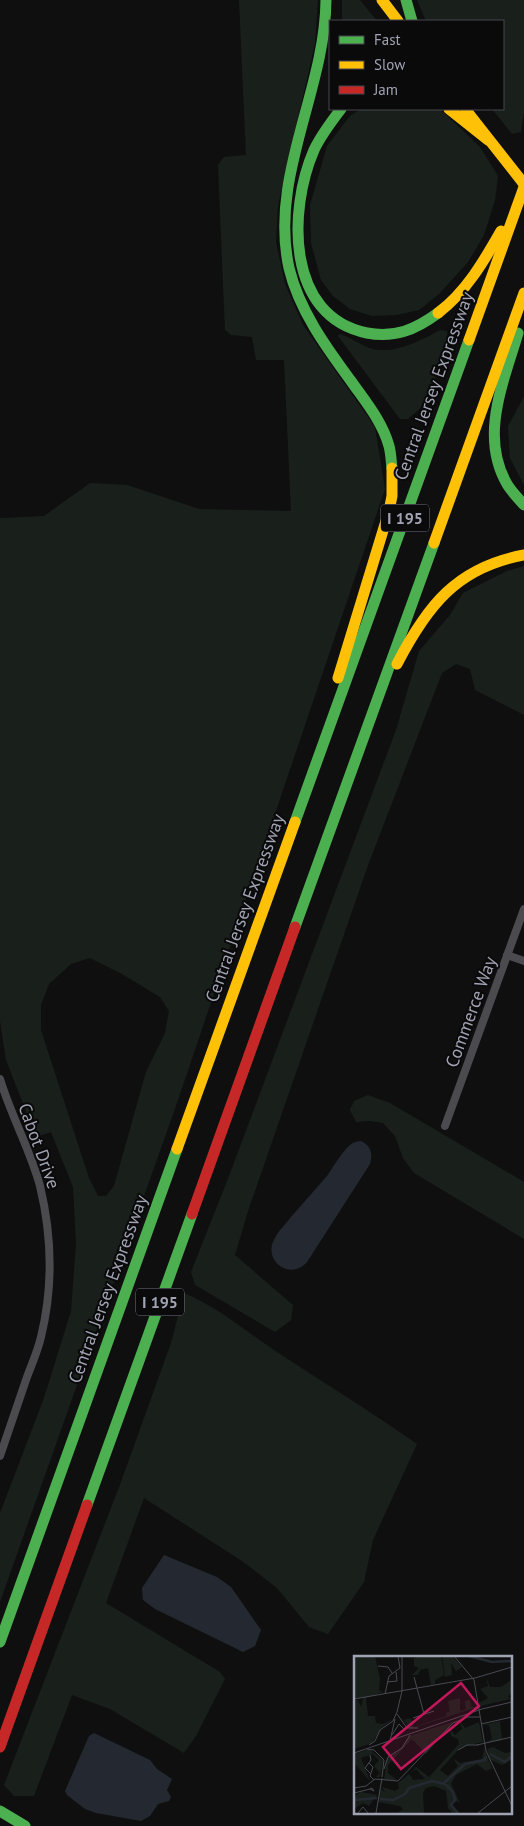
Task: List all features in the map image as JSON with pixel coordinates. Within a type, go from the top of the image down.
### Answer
[{"type":"main road","points":[[287,845],[389,511],[393,479],[389,446],[383,430],[375,414],[306,315],[296,293],[286,255],[284,220],[286,192],[324,44],[326,0]]},
{"type":"main road","points":[[382,0],[397,20]]},
{"type":"main road","points":[[406,0],[412,20]]},
{"type":"main road","points":[[340,110],[324,129],[307,166],[301,187],[298,230],[305,276],[310,289],[325,311],[349,328],[374,335],[406,332],[434,319],[446,309],[480,266],[524,187],[466,110]]},
{"type":"main road","points":[[450,110],[488,140]]},
{"type":"main road","name":"Central Jersey Expressway","points":[[0,1642],[524,187]]},
{"type":"main road","name":"I 195","points":[[0,1746],[524,292]]},
{"type":"main road","points":[[524,311],[495,413],[493,443],[500,472],[506,485],[524,505]]},
{"type":"main road","points":[[320,858],[390,680],[410,640],[444,594],[459,581],[490,563],[524,555]]},
{"type":"main road","points":[[0,1811],[25,1826]]},
{"type":"street","name":"Commerce Way","points":[[445,1126],[524,908]]},
{"type":"street","points":[[507,955],[524,962]]},
{"type":"street","name":"Cabot Drive","points":[[0,1080],[31,1159],[39,1185],[49,1238],[50,1264],[46,1312],[40,1339],[0,1456]]},
{"type":"shaded area","points":[[239,0],[318,0],[315,44],[278,205],[276,242],[285,284],[303,325],[375,427],[385,489],[177,1103],[0,1602],[0,1513],[44,1398],[71,1311],[76,1244],[73,1187],[51,1132],[36,1137],[6,1060],[0,1021],[0,518],[44,516],[90,483],[127,485],[199,509],[291,511],[284,360],[256,360],[252,337],[231,335],[225,330],[218,165],[224,157],[246,155]],"holes":[[[90,958],[122,974],[160,997],[169,1011],[165,1033],[146,1072],[114,1186],[106,1196],[98,1196],[89,1178],[41,1030],[41,1005],[49,984],[71,964]]]},
{"type":"shaded area","points":[[342,0],[360,0],[376,20],[342,20]]},
{"type":"shaded area","points":[[417,0],[524,0],[524,112],[521,132],[512,134],[493,110],[504,110],[504,20],[426,20]]},
{"type":"shaded area","points":[[359,110],[441,110],[480,147],[498,176],[495,200],[484,235],[468,262],[439,294],[419,310],[396,315],[372,316],[350,309],[333,296],[321,280],[311,243],[310,205],[327,146],[350,116]]},
{"type":"shaded area","points":[[440,330],[447,331],[447,339],[439,369],[422,406],[408,419],[400,419],[338,336],[340,334],[344,335],[369,348],[387,350],[406,346]]},
{"type":"shaded area","points":[[524,397],[524,485],[510,458],[508,426]]},
{"type":"shaded area","points":[[524,566],[524,715],[475,690],[470,669],[456,664],[442,673],[367,868],[248,1211],[235,1255],[293,1305],[291,1320],[275,1332],[195,1285],[191,1272],[229,1176],[396,730],[419,651],[450,615],[463,593],[507,571]]},
{"type":"shaded area","points":[[368,1095],[390,1103],[524,1182],[524,1239],[414,1173],[403,1158],[395,1136],[383,1123],[370,1121],[356,1122],[350,1110],[354,1101]]},
{"type":"shaded area","points":[[361,1141],[370,1150],[370,1164],[307,1262],[293,1270],[281,1266],[276,1262],[271,1249],[277,1235],[327,1176],[347,1148],[354,1142]]},
{"type":"shaded area","points":[[184,1293],[219,1311],[274,1350],[417,1444],[373,1540],[364,1582],[328,1634],[309,1627],[277,1588],[242,1561],[144,1498],[106,1603],[220,1672],[225,1679],[196,1736],[184,1753],[110,1709],[72,1695],[34,1796],[14,1796],[4,1785],[121,1482],[171,1343]]},
{"type":"shaded area","points":[[164,1555],[217,1577],[231,1587],[261,1630],[255,1646],[243,1652],[155,1609],[143,1600],[142,1588]]},
{"type":"shaded area","points":[[94,1733],[150,1760],[157,1769],[172,1779],[167,1790],[171,1797],[169,1801],[158,1804],[150,1816],[141,1821],[96,1813],[85,1809],[67,1795],[65,1791],[89,1736]]},
{"type":"traffic: fast","points":[[326,0],[317,68],[292,167],[286,200],[285,234],[289,268],[299,299],[314,328],[373,412],[382,428],[389,446],[392,468]]},
{"type":"traffic: fast","points":[[406,0],[412,20]]},
{"type":"traffic: fast","points":[[340,110],[314,150],[305,174],[298,230],[300,258],[308,284],[321,306],[340,323],[367,333],[387,334],[404,331],[421,324],[438,313]]},
{"type":"traffic: fast","points":[[518,333],[501,389],[494,428],[499,466],[507,484],[524,505]]},
{"type":"traffic: fast","points":[[295,822],[469,340]]},
{"type":"traffic: fast","points":[[295,927],[434,543]]},
{"type":"traffic: fast","points":[[0,1642],[177,1149]]},
{"type":"traffic: fast","points":[[87,1505],[192,1214]]},
{"type":"traffic: fast","points":[[0,1811],[25,1826]]},
{"type":"traffic: slow","points":[[382,0],[397,20]]},
{"type":"traffic: slow","points":[[450,110],[488,140]]},
{"type":"traffic: slow","points":[[466,110],[524,184]]},
{"type":"traffic: slow","points":[[469,340],[524,187]]},
{"type":"traffic: slow","points":[[438,313],[466,286],[501,231]]},
{"type":"traffic: slow","points":[[434,543],[524,293]]},
{"type":"traffic: slow","points":[[338,678],[389,511],[392,496],[392,468]]},
{"type":"traffic: slow","points":[[397,664],[420,624],[433,607],[462,579],[480,569],[524,555]]},
{"type":"traffic: slow","points":[[177,1149],[295,822]]},
{"type":"traffic: jam","points":[[192,1214],[295,927]]},
{"type":"traffic: jam","points":[[0,1747],[87,1505]]}]
